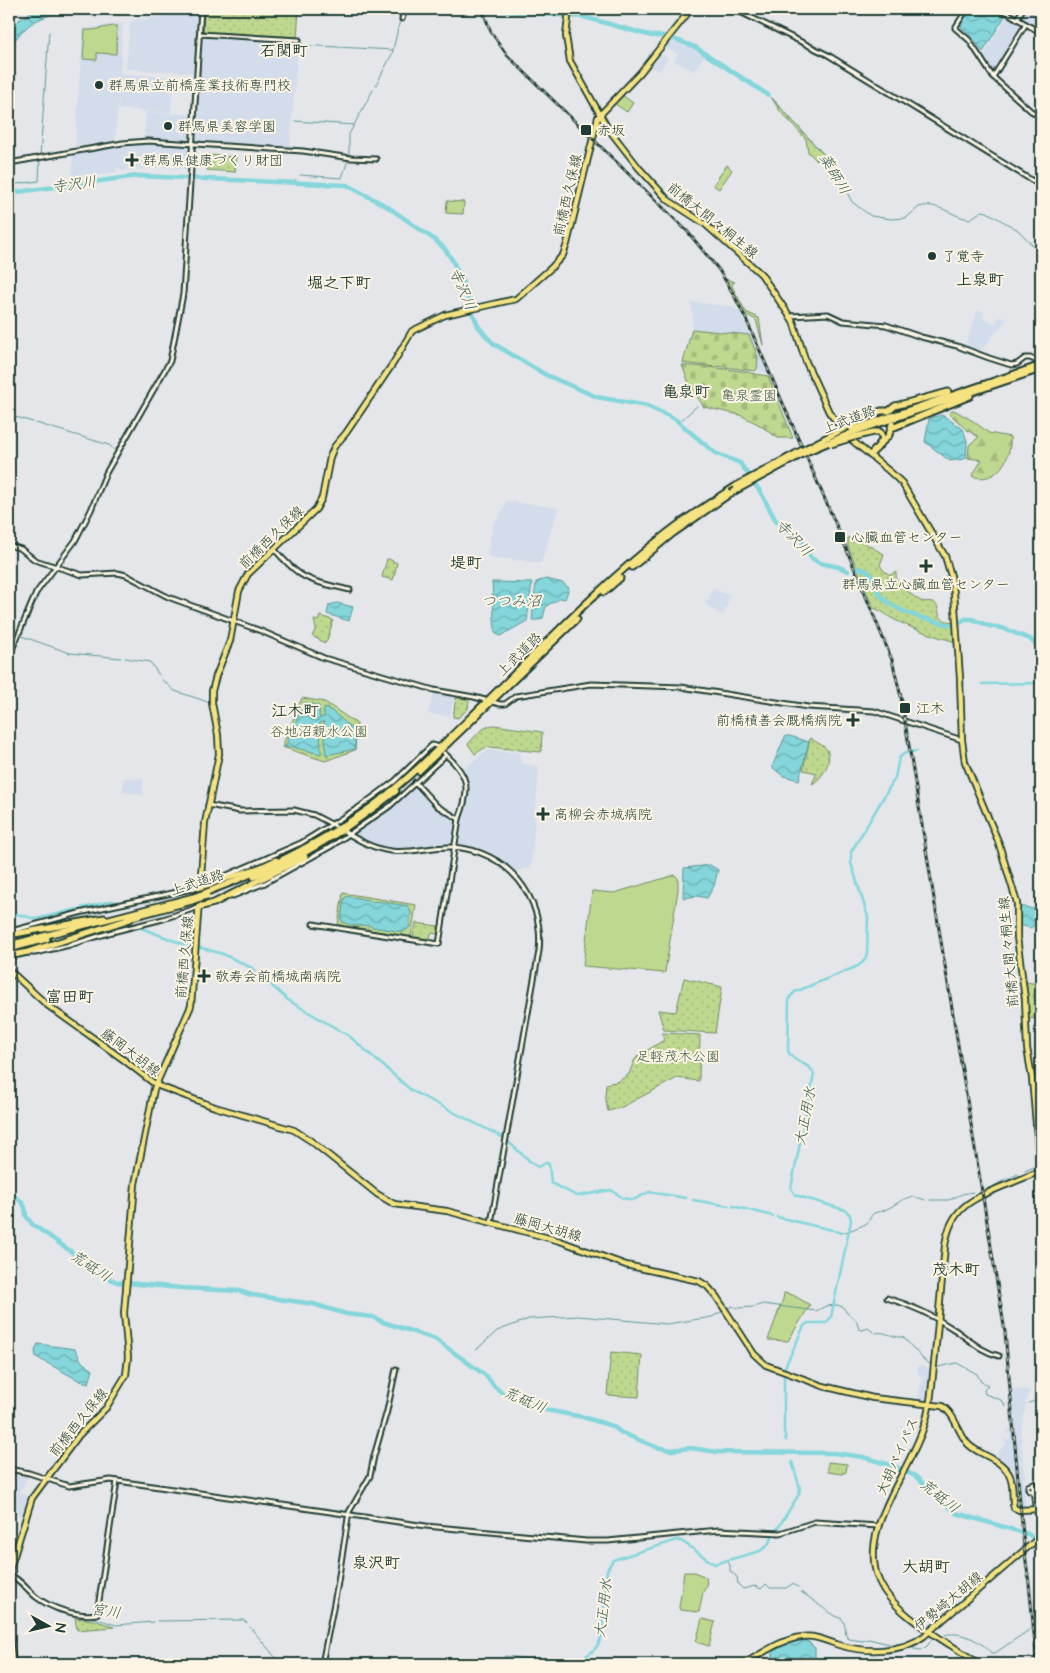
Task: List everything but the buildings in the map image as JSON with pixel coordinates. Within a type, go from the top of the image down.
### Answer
[{"type":"highway","name":"上武道路","points":[[9,948],[137,916],[207,894],[267,872],[334,837],[398,790],[444,749],[609,583],[687,518],[736,486],[794,454],[851,432],[1041,367]]},
{"type":"highway","points":[[870,455],[889,435],[892,425],[1005,379]]},
{"type":"highway","points":[[851,432],[881,411],[889,412],[890,409],[899,405],[1005,379]]},
{"type":"highway","name":"上武道路","points":[[207,894],[267,868],[328,835],[365,811],[396,787],[595,601],[672,534],[731,493],[778,466],[851,432]]},
{"type":"highway","points":[[851,432],[880,432],[883,439],[876,449]]},
{"type":"highway","points":[[201,887],[261,867],[328,835]]},
{"type":"highway","points":[[199,907],[230,895],[299,860],[334,837]]},
{"type":"highway","points":[[200,897],[208,902],[219,900]]},
{"type":"highway","name":"上武道路","points":[[9,945],[192,899]]},
{"type":"highway","points":[[11,934],[129,914]]},
{"type":"highway","points":[[9,956],[28,952],[137,916]]},
{"type":"main road","name":"前橋大間々桐生線","points":[[569,9],[566,36],[570,61],[599,115],[621,146],[661,194],[704,224],[758,270],[790,316],[806,362],[827,408],[838,426],[902,484],[942,550],[952,580],[962,740],[967,770],[998,841],[1017,903],[1016,937],[1025,999],[1027,1048],[1041,1164]]},
{"type":"main road","points":[[599,115],[636,78],[691,9]]},
{"type":"main road","name":"前橋西久保線","points":[[9,1573],[30,1503],[79,1435],[106,1408],[126,1375],[128,1362],[124,1322],[135,1184],[150,1101],[191,1006],[204,828],[219,754],[218,735],[212,705],[212,691],[216,676],[227,651],[239,591],[243,581],[316,509],[322,498],[330,457],[334,447],[346,433],[394,362],[412,331],[440,317],[516,299],[563,255],[599,115]]},
{"type":"main road","name":"藤岡大胡線","points":[[9,970],[47,1005],[156,1085],[215,1107],[294,1130],[312,1141],[377,1194],[394,1204],[448,1211],[560,1241],[626,1265],[702,1282],[716,1296],[759,1360],[766,1366],[823,1386],[873,1398],[930,1403],[945,1407],[968,1444],[990,1457],[1006,1471],[1010,1477],[1014,1508],[1017,1510],[1038,1509]]},
{"type":"main road","name":"大胡バイパス","points":[[980,1664],[894,1604],[880,1584],[874,1568],[874,1538],[921,1435],[930,1403],[948,1229],[956,1214],[975,1198],[1041,1171]]},
{"type":"main road","points":[[1033,1484],[1038,1509]]},
{"type":"main road","name":"伊勢崎大胡線","points":[[743,1664],[785,1642],[800,1637],[815,1637],[847,1647],[889,1650],[909,1645],[931,1631],[1041,1536]]},
{"type":"main road","points":[[9,1634],[13,1664]]},
{"type":"street","points":[[9,657],[36,593],[81,530],[106,473],[170,361],[183,294],[201,9]]},
{"type":"street","points":[[402,19],[405,9]]},
{"type":"street","points":[[734,9],[828,55],[1041,186]]},
{"type":"street","points":[[967,9],[955,28],[969,40],[993,77],[1041,118]]},
{"type":"street","points":[[1001,9],[1041,34]]},
{"type":"street","points":[[1017,19],[1024,9]]},
{"type":"street","points":[[993,77],[1026,24]]},
{"type":"street","points":[[200,34],[299,40]]},
{"type":"street","points":[[9,163],[123,143],[148,141],[298,150],[351,158],[376,159]]},
{"type":"street","points":[[790,316],[828,314],[843,321],[889,326],[1011,364],[1017,364],[1024,359],[1030,358],[1035,360],[1041,367]]},
{"type":"street","points":[[9,545],[21,549],[35,560],[83,575],[123,574],[168,597],[261,631],[324,658],[434,690],[502,704],[516,696],[591,684],[681,687],[814,707],[874,711],[962,740]]},
{"type":"street","points":[[274,549],[300,574],[312,580],[350,590]]},
{"type":"street","points":[[224,879],[225,876],[301,843],[333,825],[395,781],[432,745],[436,746]]},
{"type":"street","points":[[230,895],[233,896],[265,883],[301,864],[390,806],[445,754],[460,770],[466,786],[466,799],[459,819],[439,944],[313,924]]},
{"type":"street","points":[[415,782],[437,806],[459,819]]},
{"type":"street","points":[[208,805],[245,811],[294,810],[314,815],[333,825]]},
{"type":"street","points":[[347,833],[374,847],[393,852],[454,847],[486,854],[516,876],[533,902],[540,932],[539,951],[491,1223]]},
{"type":"street","points":[[181,892],[201,887]]},
{"type":"street","points":[[11,934],[15,930],[142,898],[191,891],[200,897]]},
{"type":"street","points":[[28,952],[35,953],[70,945],[112,932],[163,920],[199,907]]},
{"type":"street","points":[[887,1298],[913,1307],[938,1320],[982,1350],[999,1356]]},
{"type":"street","points":[[322,1664],[337,1588],[348,1516],[371,1474],[374,1456],[388,1411],[396,1369]]},
{"type":"street","points":[[9,1469],[73,1486],[103,1481],[117,1481],[348,1516],[436,1527],[586,1541],[608,1541],[718,1530],[775,1533],[788,1531],[815,1522],[878,1526]]},
{"type":"street","points":[[9,1573],[36,1596],[52,1606],[69,1612],[97,1614],[117,1481]]},
{"type":"shaded area","points":[[1027,9],[1041,9],[1041,32],[1022,20]]},
{"type":"shaded area","points":[[200,11],[197,73],[126,69],[130,21]]},
{"type":"shaded area","points":[[1007,16],[1022,25],[1022,27],[994,74],[992,74],[982,58]]},
{"type":"shaded area","name":"群馬県立前橋産業技術専門校","points":[[122,23],[120,74],[173,77],[171,113],[118,109],[119,90],[115,141],[75,148],[83,29]]},
{"type":"shaded area","points":[[202,37],[298,43],[290,147],[199,140],[197,137],[198,102]]},
{"type":"shaded area","points":[[669,40],[693,49],[704,56],[694,71],[674,61],[678,54],[664,47]]},
{"type":"shaded area","points":[[659,53],[668,58],[659,71],[649,65]]},
{"type":"shaded area","name":"群馬県美容学園","points":[[146,112],[193,115],[192,137],[188,140],[144,139]]},
{"type":"shaded area","name":"群馬県健康づくり財団","points":[[141,144],[187,146],[191,149],[190,170],[169,167],[121,171],[121,168],[116,168],[116,172],[98,175],[72,175],[73,153],[114,146]]},
{"type":"shaded area","points":[[691,302],[729,306],[739,310],[767,372],[755,371],[757,369],[748,335],[692,329]]},
{"type":"shaded area","points":[[978,310],[984,312],[983,319],[996,323],[999,317],[1007,319],[980,352],[965,347]]},
{"type":"shaded area","points":[[507,501],[558,508],[541,563],[488,557],[493,524]]},
{"type":"shaded area","points":[[713,588],[729,596],[727,601],[729,602],[723,615],[706,604],[705,600],[708,601]]},
{"type":"shaded area","points":[[434,694],[454,697],[450,716],[428,713]]},
{"type":"shaded area","points":[[487,750],[520,753],[521,763],[539,767],[531,867],[529,869],[525,868],[515,872],[488,852],[476,847],[460,844],[458,841],[462,818],[469,798],[469,784],[464,769]]},
{"type":"shaded area","points":[[124,778],[143,779],[143,795],[122,792]]},
{"type":"shaded area","points":[[414,786],[437,808],[455,821],[452,841],[450,843],[396,849],[367,841],[354,835],[393,806]]},
{"type":"shaded area","points":[[1006,1359],[1008,1359],[1011,1389],[1029,1390],[1027,1401],[1025,1401],[1026,1405],[1021,1432],[1024,1474],[1027,1477],[1023,1478],[1026,1507],[1017,1506],[1011,1469],[996,1460],[998,1452],[1007,1443],[1002,1437],[1009,1440],[1011,1434],[1006,1433],[1012,1425]]},
{"type":"shaded area","points":[[918,1365],[922,1365],[930,1370],[927,1398],[924,1401],[917,1400],[923,1378],[918,1373]]},
{"type":"shaded area","points":[[15,1472],[28,1475],[20,1492],[29,1498],[22,1516],[9,1510],[9,1499],[15,1483],[13,1483]]},
{"type":"green space","points":[[204,9],[299,9],[297,37],[203,32]]},
{"type":"green space","points":[[117,26],[116,54],[97,53],[97,60],[83,59],[85,30]]},
{"type":"green space","points":[[622,95],[633,103],[627,112],[615,104]]},
{"type":"green space","points":[[771,97],[824,155],[817,161],[808,152],[806,139],[780,111]]},
{"type":"green space","points":[[208,155],[236,157],[235,172],[207,170]]},
{"type":"green space","points":[[727,165],[732,170],[719,189],[713,185]]},
{"type":"green space","points":[[447,201],[464,202],[463,214],[446,213]]},
{"type":"green space","points":[[726,279],[735,282],[733,282],[732,286],[746,312],[759,318],[763,345],[756,320],[744,313]]},
{"type":"green space","name":"亀泉霊園","points":[[692,329],[749,335],[758,357],[757,369],[755,371],[717,366],[717,368],[768,376],[793,438],[778,438],[758,424],[740,415],[704,407],[690,386],[682,365],[716,367],[683,363]]},
{"type":"green space","points":[[954,410],[989,433],[1010,437],[1008,454],[1001,468],[995,473],[981,478],[972,476],[982,460],[968,458],[969,445],[979,437],[967,430],[949,413]]},
{"type":"green space","points":[[848,538],[861,541],[884,554],[880,565],[883,570],[890,575],[896,572],[897,580],[908,592],[921,601],[933,602],[938,607],[940,616],[943,619],[954,622],[956,642],[908,626],[873,608],[848,546]]},
{"type":"green space","points":[[387,559],[397,563],[393,580],[382,577]]},
{"type":"green space","points":[[320,616],[333,620],[325,643],[312,636],[316,629],[314,620],[318,621]]},
{"type":"green space","name":"谷地沼親水公園","points":[[302,698],[325,702],[357,724],[355,750],[325,761],[282,747]]},
{"type":"green space","points":[[456,698],[469,699],[468,709],[458,718],[453,717]]},
{"type":"green space","points":[[494,725],[542,732],[541,752],[489,747],[475,754],[468,744],[483,729]]},
{"type":"green space","points":[[810,738],[827,750],[829,759],[826,769],[816,782],[812,784],[817,773],[803,770]]},
{"type":"green space","points":[[675,875],[678,878],[678,890],[664,973],[583,966],[592,891],[614,893]]},
{"type":"green space","points":[[343,893],[416,905],[411,937],[338,925]]},
{"type":"green space","points":[[416,923],[438,926],[438,934],[431,933],[430,939],[413,937]]},
{"type":"green space","points":[[684,978],[722,987],[715,1033],[664,1030],[658,1010],[676,1012]]},
{"type":"green space","points":[[1025,982],[1039,984],[1039,1018],[1028,1019]]},
{"type":"green space","name":"足軽茂木公園","points":[[662,1033],[700,1035],[699,1081],[677,1078],[620,1108],[608,1111],[605,1098],[606,1084],[619,1081],[629,1074],[638,1056],[664,1040]]},
{"type":"green space","points":[[784,1293],[793,1295],[810,1305],[788,1341],[768,1340],[783,1299]]},
{"type":"green space","points":[[611,1352],[642,1355],[639,1397],[607,1395]]},
{"type":"green space","points":[[828,1462],[847,1464],[846,1472],[841,1474],[828,1472]]},
{"type":"green space","points":[[684,1572],[694,1572],[706,1577],[707,1585],[703,1592],[699,1612],[680,1610],[679,1608]]},
{"type":"green space","points":[[75,1618],[94,1620],[114,1627],[77,1630]]},
{"type":"green space","points":[[702,1619],[715,1622],[709,1646],[696,1642]]},
{"type":"water","points":[[36,9],[108,9],[67,12],[46,16],[28,26],[9,47],[9,29]]},
{"type":"water","points":[[970,9],[993,9],[1005,16],[983,52],[972,37],[961,27],[963,19]]},
{"type":"water","points":[[942,415],[963,429],[967,441],[966,458],[950,461],[925,442],[929,418]]},
{"type":"water","points":[[546,579],[563,583],[569,588],[565,599],[561,598],[546,606],[543,618],[532,620],[536,582]]},
{"type":"water","name":"つつみ沼","points":[[492,582],[532,583],[527,621],[500,636],[495,633]]},
{"type":"water","points":[[337,603],[353,607],[349,621],[327,614],[329,605]]},
{"type":"water","name":"谷地沼親水公園","points":[[304,702],[319,706],[320,718],[324,717],[324,708],[332,711],[355,731],[355,749],[326,755],[324,722],[320,722],[321,754],[292,747],[283,747],[286,745]]},
{"type":"water","points":[[786,736],[809,742],[799,780],[783,776],[772,767]]},
{"type":"water","points":[[710,865],[718,870],[714,886],[707,898],[697,896],[684,898],[684,868]]},
{"type":"water","points":[[347,896],[369,900],[370,902],[376,901],[408,906],[411,913],[409,928],[403,932],[369,925],[351,925],[344,922],[341,920],[344,899]]},
{"type":"water","points":[[1021,906],[1041,911],[1041,923],[1031,928],[1019,925]]},
{"type":"water","points":[[38,1344],[75,1349],[82,1362],[93,1370],[89,1383],[80,1381],[36,1357],[35,1351]]},
{"type":"water","points":[[805,1639],[815,1648],[815,1664],[772,1664],[773,1652],[782,1646]]},
{"type":"waterway","name":"薬師川","points":[[474,9],[481,10]]},
{"type":"waterway","name":"薬師川","points":[[485,9],[584,17],[652,36],[666,36],[695,47],[768,95]]},
{"type":"waterway","points":[[376,85],[392,54],[400,20]]},
{"type":"waterway","points":[[40,156],[49,32]]},
{"type":"waterway","points":[[300,45],[393,50]]},
{"type":"waterway","points":[[349,156],[349,134],[373,90]]},
{"type":"waterway","name":"薬師川","points":[[771,97],[828,159],[852,202],[871,216],[891,219],[906,218],[919,207],[926,206],[939,208],[970,219],[982,211],[987,212],[1018,230],[1041,254]]},
{"type":"waterway","points":[[295,121],[354,125]]},
{"type":"waterway","points":[[9,185],[39,181],[40,160]]},
{"type":"waterway","points":[[300,175],[342,178],[348,160]]},
{"type":"waterway","name":"寺沢川","points":[[9,193],[138,176],[347,185],[388,207],[444,248],[462,280],[478,326],[494,344],[546,375],[597,397],[647,406],[675,419],[715,453],[740,463],[761,493],[776,521],[784,530],[801,540],[811,558],[820,563],[848,571]]},
{"type":"waterway","name":"寺沢川","points":[[292,183],[296,179]]},
{"type":"waterway","points":[[679,422],[697,406]]},
{"type":"waterway","points":[[9,415],[33,422]]},
{"type":"waterway","points":[[36,423],[109,445],[116,451]]},
{"type":"waterway","name":"大正用水","points":[[1041,487],[1041,494]]},
{"type":"waterway","name":"寺沢川","points":[[856,568],[869,572],[880,595],[900,610],[925,619],[951,625],[959,624],[965,619],[972,619],[1030,639],[1041,649]]},
{"type":"waterway","points":[[9,632],[17,635]]},
{"type":"waterway","points":[[21,636],[70,653],[121,658]]},
{"type":"waterway","points":[[125,658],[150,662],[159,675]]},
{"type":"waterway","points":[[161,679],[175,691],[208,702]]},
{"type":"waterway","name":"大正用水","points":[[982,684],[1041,683]]},
{"type":"waterway","name":"大正用水","points":[[786,1440],[784,1431],[784,1369],[804,1326],[808,1323],[826,1323],[831,1317],[851,1221],[850,1215],[845,1210],[795,1195],[791,1188],[814,1074],[809,1067],[793,1058],[788,1051],[789,1001],[795,992],[858,966],[864,961],[867,954],[868,917],[851,863],[851,852],[895,778],[899,758],[905,753],[917,751]]},
{"type":"waterway","points":[[82,908],[112,901],[116,902]]},
{"type":"waterway","points":[[9,912],[36,919],[78,909]]},
{"type":"waterway","points":[[141,928],[183,944],[194,946]]},
{"type":"waterway","points":[[198,947],[223,954],[252,968],[288,1000],[349,1036],[412,1091],[504,1138],[538,1167],[546,1163],[549,1164],[551,1183],[577,1196],[611,1190],[623,1198],[633,1200],[649,1192],[686,1198]]},
{"type":"waterway","points":[[1025,1171],[1034,1167]]},
{"type":"waterway","points":[[1008,1179],[1018,1174]]},
{"type":"waterway","points":[[994,1186],[1006,1179]]},
{"type":"waterway","points":[[988,1188],[992,1187]]},
{"type":"waterway","points":[[930,1200],[949,1200],[962,1194],[973,1192]]},
{"type":"waterway","name":"荒砥川","points":[[9,1194],[22,1202],[26,1216],[32,1224],[83,1260],[97,1273],[117,1282],[239,1291],[252,1295],[313,1304],[346,1314],[373,1317],[435,1339],[485,1375],[504,1394],[514,1395],[546,1410],[583,1417],[612,1426],[622,1433],[656,1447],[671,1450],[690,1448],[718,1452],[834,1453],[863,1457],[894,1466],[915,1476],[956,1513],[1028,1534],[1041,1543]]},
{"type":"waterway","points":[[842,1233],[866,1224],[874,1213],[885,1210],[904,1199],[913,1197],[925,1200]]},
{"type":"waterway","points":[[693,1200],[729,1206]]},
{"type":"waterway","points":[[733,1206],[773,1216]]},
{"type":"waterway","points":[[777,1217],[832,1230]]},
{"type":"waterway","points":[[835,1231],[842,1233]]},
{"type":"waterway","points":[[727,1309],[732,1306],[737,1308],[754,1307],[763,1304],[816,1311],[826,1306],[837,1305],[843,1307],[856,1320],[859,1329],[868,1328],[873,1332]]},
{"type":"waterway","points":[[476,1350],[497,1331],[529,1319],[578,1316],[667,1324],[712,1317],[723,1311]]},
{"type":"waterway","points":[[876,1333],[903,1337],[930,1364]]},
{"type":"waterway","points":[[938,1367],[957,1363],[977,1374],[981,1382],[988,1385],[984,1390],[985,1394],[1001,1400],[1006,1406]]},
{"type":"waterway","points":[[1029,1403],[1041,1399]]},
{"type":"waterway","name":"大正用水","points":[[572,1664],[595,1649],[600,1640],[607,1570],[613,1560],[677,1540],[683,1542],[714,1564],[760,1551],[767,1546],[799,1494],[800,1488],[792,1462]]},
{"type":"waterway","points":[[727,1560],[730,1565],[730,1571],[737,1577],[738,1584],[743,1589],[755,1586],[761,1589],[766,1584],[770,1588],[786,1588],[792,1584],[798,1587]]},
{"type":"waterway","name":"宮川","points":[[10,1577],[32,1598],[59,1613],[94,1618],[116,1625],[153,1622]]},
{"type":"waterway","points":[[801,1592],[842,1619],[846,1635],[849,1639],[863,1641],[869,1639],[889,1644],[906,1644]]},
{"type":"waterway","name":"宮川","points":[[157,1621],[243,1620],[247,1623]]},
{"type":"waterway","points":[[1035,1628],[1041,1624]]},
{"type":"waterway","name":"宮川","points":[[250,1627],[276,1658],[288,1664]]},
{"type":"waterway","points":[[945,1635],[963,1635],[982,1644],[991,1653],[995,1653],[1032,1628]]},
{"type":"waterway","points":[[909,1646],[921,1650],[933,1638]]},
{"type":"waterway","name":"宮川","points":[[503,1664],[505,1656],[546,1661],[547,1664]]},
{"type":"railway","points":[[482,9],[491,32],[507,55],[687,231],[719,270],[746,319],[841,536],[892,660],[901,697],[1005,1332],[1024,1547],[1037,1664]]},
{"type":"place","name":"群馬県立前橋産業技術専門校","points":[[99,85]]},
{"type":"place","name":"群馬県美容学園","points":[[168,126]]},
{"type":"place","name":"赤坂","points":[[586,130]]},
{"type":"place","name":"群馬県健康づくり財団","points":[[132,160]]},
{"type":"place","name":"了覚寺","points":[[932,256]]},
{"type":"place","name":"心臓血管センター","points":[[840,537]]},
{"type":"place","name":"群馬県立心臓血管センター","points":[[926,566]]},
{"type":"place","name":"江木","points":[[905,708]]},
{"type":"place","name":"前橋積善会厩橋病院","points":[[853,720]]},
{"type":"place","name":"高柳会赤城病院","points":[[543,814]]},
{"type":"place","name":"敬寿会前橋城南病院","points":[[204,976]]},
{"type":"district","name":"石関町","points":[[284,50]]},
{"type":"district","name":"上泉町","points":[[980,279]]},
{"type":"district","name":"堀之下町","points":[[339,282]]},
{"type":"district","name":"亀泉町","points":[[686,391]]},
{"type":"district","name":"堤町","points":[[466,562]]},
{"type":"district","name":"江木町","points":[[295,710]]},
{"type":"district","name":"富田町","points":[[70,996]]},
{"type":"district","name":"茂木町","points":[[956,1269]]},
{"type":"district","name":"泉沢町","points":[[376,1562]]},
{"type":"district","name":"大胡町","points":[[926,1566]]}]
